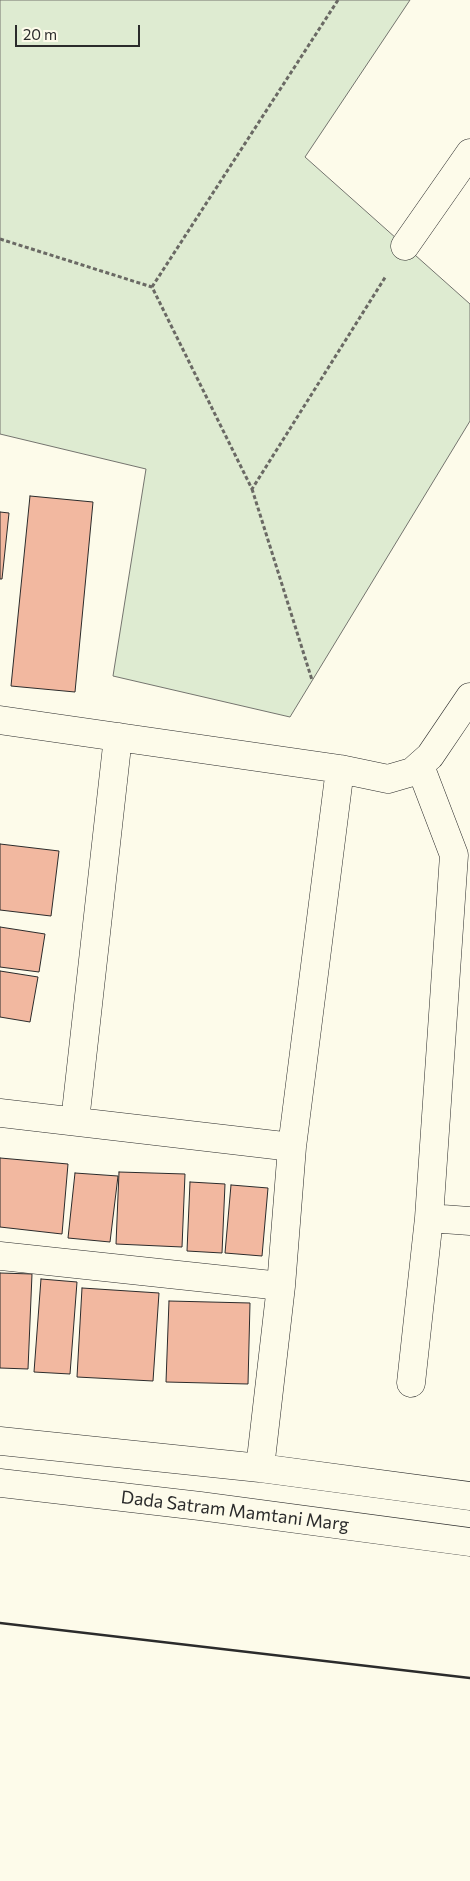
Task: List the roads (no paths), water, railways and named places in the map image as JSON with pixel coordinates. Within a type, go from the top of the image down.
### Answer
[{"type":"street","points":[[405,246],[470,153]]},
{"type":"street","points":[[0,720],[340,769],[388,779],[412,772],[430,756],[470,697]]},
{"type":"street","points":[[75,1121],[118,737]]},
{"type":"street","points":[[411,1383],[429,1218],[454,855],[420,766]]},
{"type":"street","points":[[260,1468],[281,1286],[292,1147],[340,769]]},
{"type":"street","points":[[0,1113],[292,1147]]},
{"type":"street","points":[[429,1218],[470,1222]]},
{"type":"street","points":[[0,1256],[281,1286]]},
{"type":"street","points":[[0,1441],[260,1468],[470,1496]]},
{"type":"street","name":"Dada Satram Mamtani Marg","points":[[0,1483],[200,1506],[470,1542]]}]
